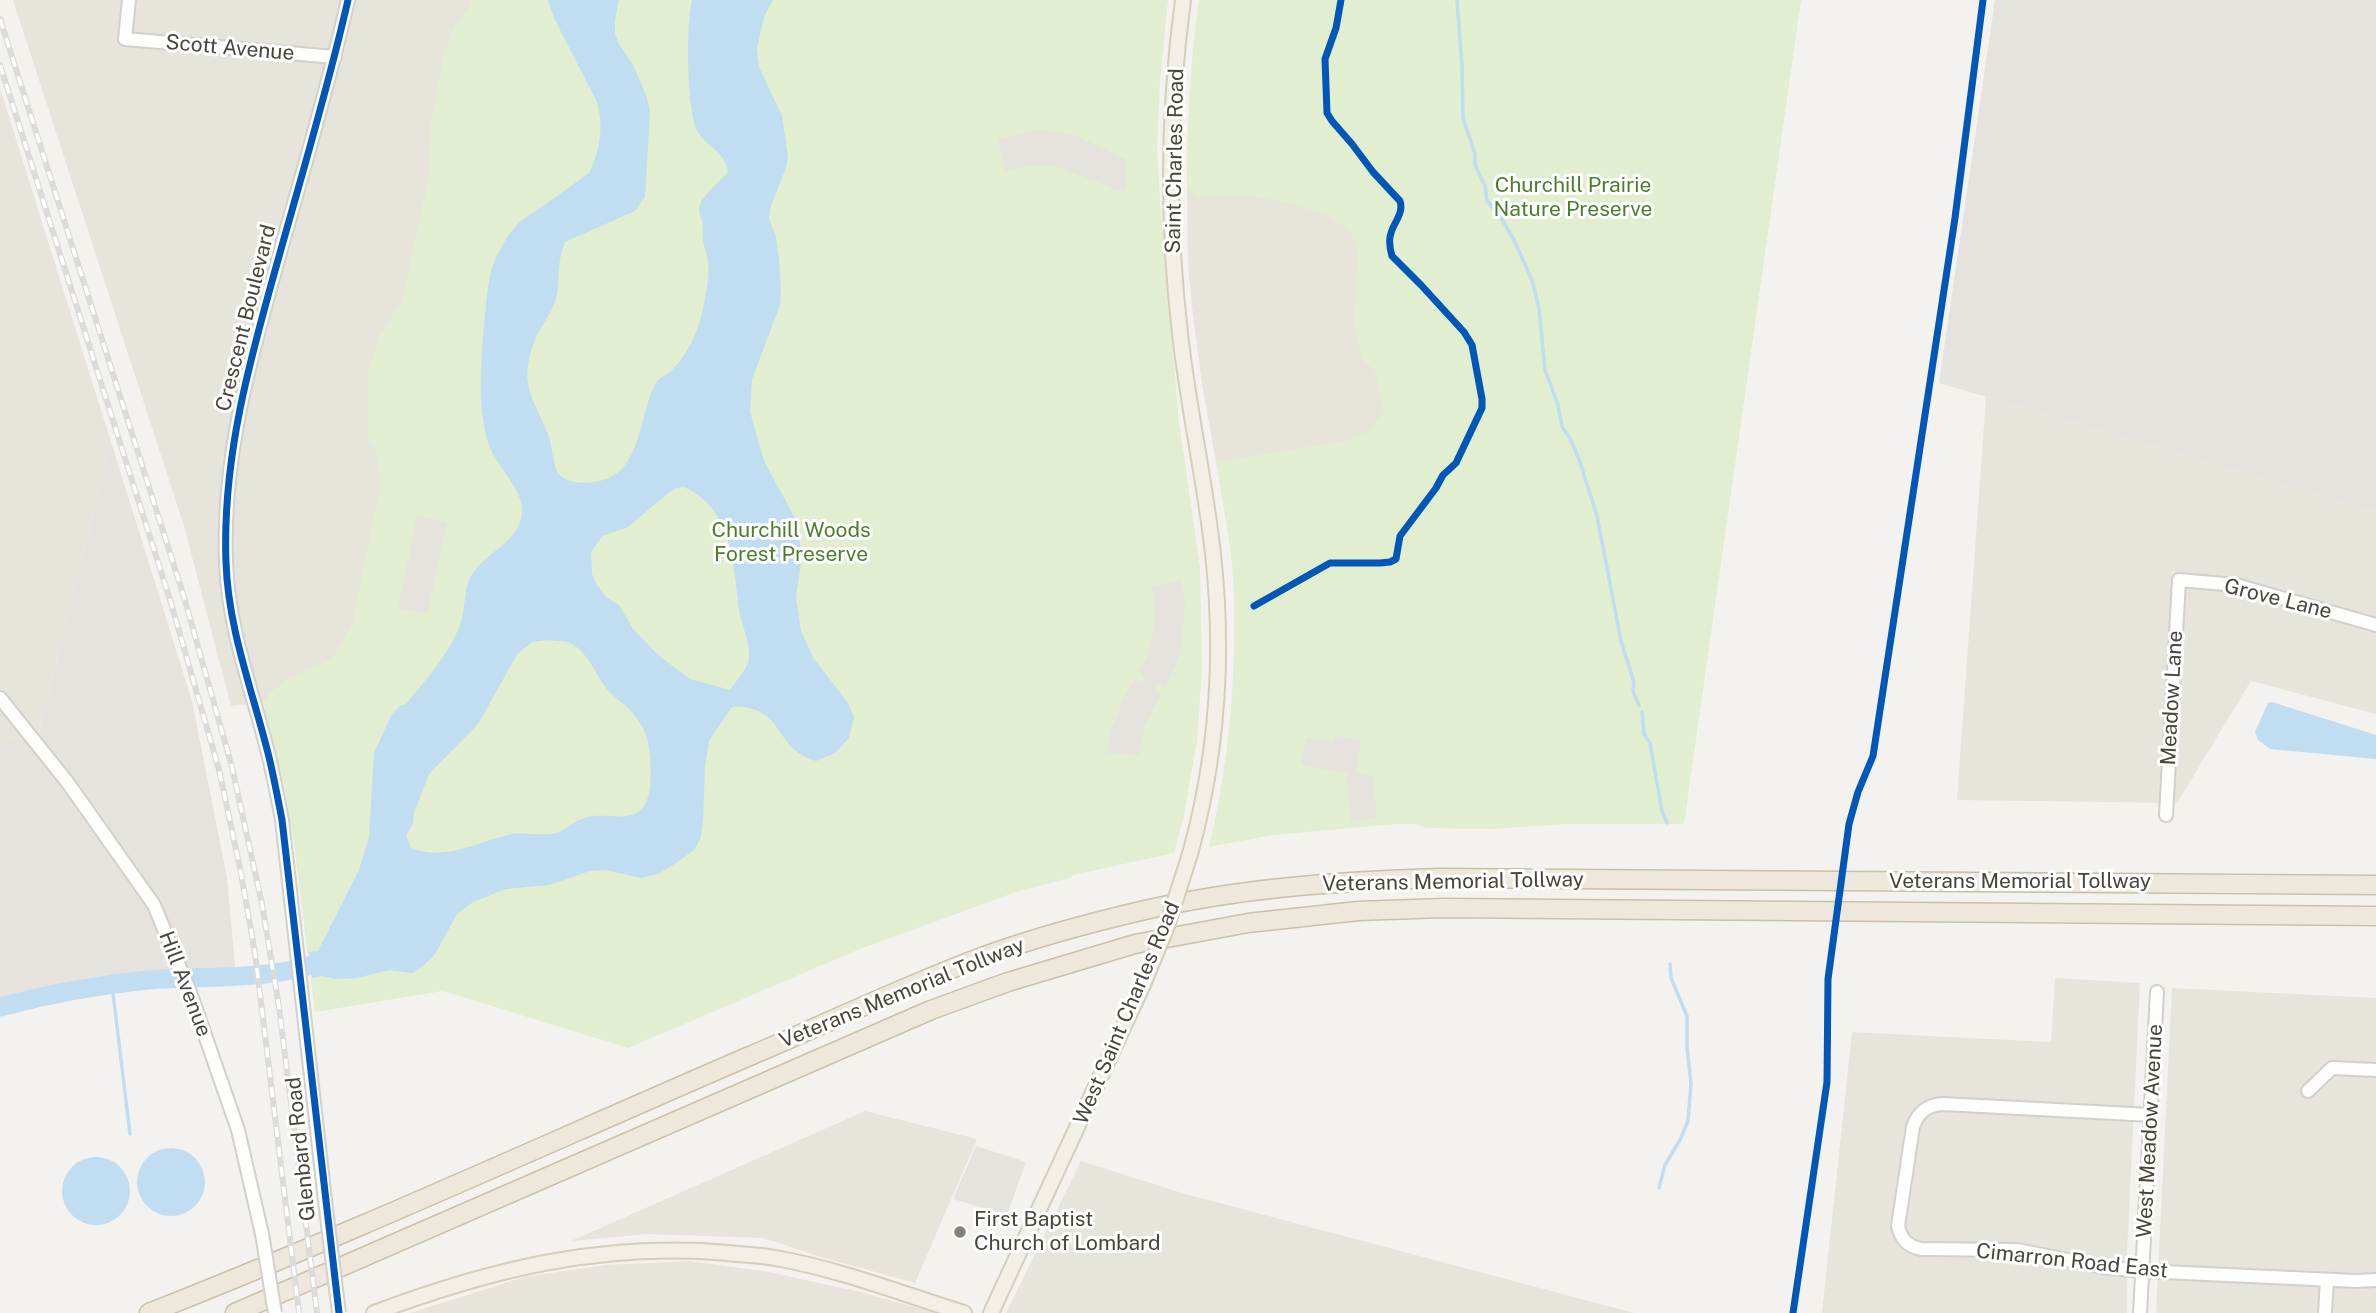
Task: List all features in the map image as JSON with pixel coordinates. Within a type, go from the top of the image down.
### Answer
[{"type":"highway","name":"Veterans Memorial Tollway","points":[[149,1313],[352,1228],[918,982],[1032,941],[1158,908],[1243,892],[1348,881],[1439,878],[2376,883]]},
{"type":"highway","name":"Veterans Memorial Tollway","points":[[235,1313],[931,1010],[1008,982],[1135,944],[1248,923],[1358,911],[1444,908],[2376,916]]},
{"type":"main road","name":"Saint Charles Road","points":[[1178,323],[1171,177],[1173,101],[1183,0]]},
{"type":"main road","name":"West Saint Charles Road","points":[[991,1313],[1142,987],[1167,926],[1190,853],[1206,782],[1213,738],[1218,659],[1217,616],[1212,548],[1178,323]]},
{"type":"main road","points":[[374,1313],[499,1272],[596,1254],[648,1249],[774,1257],[964,1313]]},
{"type":"street","name":"Scott Avenue","points":[[129,0],[125,39],[335,57]]},
{"type":"street","name":"Crescent Boulevard","points":[[301,980],[276,789],[232,619],[225,535],[231,457],[247,375],[335,57],[348,0]]},
{"type":"street","name":"Grove Lane","points":[[2179,580],[2236,585],[2376,625]]},
{"type":"street","name":"Meadow Lane","points":[[2166,815],[2179,580]]},
{"type":"street","name":"Hill Avenue","points":[[0,698],[68,783],[155,905],[190,992],[239,1130],[262,1234],[275,1313]]},
{"type":"street","name":"Glenbard Road","points":[[301,980],[339,1313]]},
{"type":"street","name":"West Meadow Avenue","points":[[2140,1313],[2157,992]]},
{"type":"street","points":[[2308,1091],[2332,1068],[2376,1070]]},
{"type":"street","name":"Cimarron Road East","points":[[2151,1115],[1933,1105],[1922,1110],[1915,1121],[1898,1226],[1904,1240],[1914,1248],[2017,1251],[2103,1267],[2142,1271],[2363,1282],[2376,1280]]},
{"type":"street","points":[[2325,1313],[2327,1280]]},
{"type":"shaded area","points":[[13,0],[471,0],[377,423],[399,430],[376,658],[263,702],[231,706],[184,526]]},
{"type":"shaded area","points":[[1995,0],[2376,0],[2376,512],[1939,383]]},
{"type":"shaded area","points":[[2204,0],[2264,0],[2254,44],[2242,41],[2231,85],[2192,75],[2197,56],[2191,54]]},
{"type":"shaded area","points":[[2307,0],[2376,0],[2376,95],[2348,89],[2376,96],[2376,177],[2326,151],[2342,89],[2322,149],[2301,131],[2281,95]]},
{"type":"shaded area","points":[[0,88],[111,442],[38,736],[0,742]]},
{"type":"shaded area","points":[[1034,130],[1077,136],[1127,160],[1127,183],[1123,192],[1053,165],[1032,165],[1006,171],[998,140]]},
{"type":"shaded area","points":[[1285,187],[1376,213],[1401,438],[1216,462],[1193,316],[1188,265],[1187,188]]},
{"type":"shaded area","points":[[1986,397],[2376,512],[2376,714],[2251,681],[2177,803],[1957,800]]},
{"type":"shaded area","points":[[111,442],[192,701],[227,878],[236,977],[145,981],[48,994],[0,1007],[0,742],[38,736]]},
{"type":"shaded area","points":[[417,516],[447,522],[427,614],[398,608]]},
{"type":"shaded area","points":[[1181,580],[1185,605],[1181,647],[1165,687],[1158,684],[1154,687],[1161,694],[1145,725],[1139,755],[1107,753],[1111,732],[1124,698],[1135,678],[1141,682],[1146,679],[1139,671],[1146,658],[1155,623],[1151,587]]},
{"type":"shaded area","points":[[1335,736],[1361,740],[1356,774],[1373,776],[1377,818],[1351,821],[1346,773],[1301,765],[1306,738],[1333,742]]},
{"type":"shaded area","points":[[2055,978],[2140,983],[2127,1253],[2127,1313],[1822,1313],[1852,1032],[2051,1042]]},
{"type":"shaded area","points":[[2172,988],[2376,998],[2376,1313],[2156,1313]]},
{"type":"shaded area","points":[[865,1111],[977,1139],[915,1283],[763,1238],[647,1234],[571,1241]]},
{"type":"shaded area","points":[[976,1146],[1026,1162],[1007,1215],[953,1199]]},
{"type":"shaded area","points":[[1081,1161],[1182,1193],[1634,1313],[1006,1313]]},
{"type":"shaded area","points":[[689,1261],[769,1272],[860,1292],[936,1313],[410,1313],[524,1277],[605,1265]]},
{"type":"green space","name":"Churchill Woods Forest Preserve","points":[[471,0],[1168,0],[1157,149],[1179,422],[1200,567],[1202,671],[1197,741],[1183,820],[1174,853],[1073,875],[1016,892],[860,949],[628,1048],[443,991],[315,1012],[294,843],[284,785],[263,702],[286,679],[332,659],[352,624],[381,489],[377,455],[367,438],[368,372],[380,335],[402,300],[430,172],[431,122],[444,53],[454,27]]},
{"type":"green space","name":"Churchill Prairie Nature Preserve","points":[[1199,0],[1801,0],[1684,824],[1566,824],[1492,829],[1427,828],[1415,824],[1396,824],[1273,835],[1209,847],[1222,785],[1234,659],[1232,562],[1216,462],[1349,440],[1371,429],[1384,411],[1375,371],[1362,359],[1354,323],[1358,252],[1350,230],[1324,214],[1285,202],[1251,196],[1196,196],[1187,188],[1193,47]]},
{"type":"water","points":[[548,0],[619,0],[615,34],[633,65],[650,111],[645,197],[635,211],[565,242],[556,300],[530,353],[529,389],[549,437],[558,473],[573,482],[592,482],[616,474],[625,465],[638,439],[650,395],[659,379],[672,370],[688,349],[704,303],[708,259],[699,209],[707,194],[728,172],[724,160],[703,139],[695,124],[688,68],[692,0],[773,0],[764,17],[757,47],[759,67],[782,116],[788,156],[770,208],[769,219],[776,236],[781,293],[780,305],[752,379],[750,412],[764,461],[796,520],[802,557],[796,597],[801,631],[814,659],[848,703],[854,717],[849,738],[835,753],[816,761],[795,750],[764,714],[747,707],[731,708],[709,741],[701,837],[694,850],[676,863],[658,874],[642,878],[605,870],[590,871],[549,885],[506,889],[473,902],[457,914],[435,954],[413,973],[389,970],[357,978],[312,978],[309,952],[318,951],[359,870],[369,837],[374,753],[392,714],[406,704],[450,646],[462,619],[470,578],[484,560],[510,538],[521,520],[521,500],[491,451],[482,413],[482,355],[490,275],[502,246],[518,224],[589,173],[596,156],[600,129],[597,102],[554,18]],"holes":[[[684,487],[701,497],[713,510],[722,525],[733,560],[740,615],[749,653],[746,666],[730,690],[690,679],[658,655],[633,629],[619,605],[606,597],[592,574],[591,552],[602,536],[628,527],[667,494],[676,488]],[[533,642],[566,642],[577,648],[607,689],[631,711],[640,724],[647,738],[650,763],[649,792],[644,806],[632,815],[584,818],[560,832],[550,834],[514,834],[448,852],[423,852],[411,848],[406,836],[429,774],[478,724],[518,653]]]},
{"type":"water","points":[[2268,703],[2376,735],[2376,759],[2270,749],[2258,740],[2255,732]]},
{"type":"water","points":[[171,1148],[184,1150],[195,1158],[203,1169],[203,1195],[195,1206],[184,1214],[171,1216],[158,1214],[147,1206],[139,1195],[137,1182],[139,1169],[147,1158],[158,1150]]},
{"type":"water","points":[[96,1157],[109,1160],[120,1167],[127,1178],[130,1191],[127,1204],[120,1215],[109,1222],[96,1225],[83,1222],[72,1215],[65,1204],[62,1191],[65,1178],[72,1167],[83,1160]]},
{"type":"waterway","points":[[1457,0],[1463,118],[1475,154],[1475,165],[1485,186],[1487,201],[1500,216],[1514,240],[1532,280],[1539,308],[1545,370],[1558,405],[1562,427],[1579,459],[1597,516],[1621,641],[1639,706]]},
{"type":"waterway","points":[[1642,712],[1644,734],[1650,743],[1662,811],[1667,823]]},
{"type":"waterway","points":[[0,1007],[55,994],[148,980],[288,971],[333,958]]},
{"type":"waterway","points":[[1659,1188],[1665,1165],[1688,1121],[1691,1084],[1687,1016],[1671,978],[1670,964]]},
{"type":"waterway","points":[[112,985],[130,1134]]},
{"type":"railway","points":[[0,19],[184,597],[232,767],[262,904],[279,1007],[317,1313]]},
{"type":"railway","points":[[0,65],[171,603],[219,770],[255,953],[299,1313]]},
{"type":"cycle path","points":[[339,1313],[282,820],[269,757],[231,612],[226,562],[226,523],[233,447],[248,372],[348,0]]},
{"type":"cycle path","points":[[1254,606],[1330,563],[1380,563],[1396,559],[1400,536],[1443,475],[1456,463],[1482,408],[1472,345],[1464,332],[1392,256],[1390,239],[1400,213],[1400,201],[1373,172],[1327,113],[1325,59],[1336,28],[1341,0]]},
{"type":"cycle path","points":[[1793,1313],[1827,1082],[1828,979],[1849,824],[1858,792],[1873,756],[1955,218],[1983,0]]},
{"type":"place","name":"First Baptist Church of Lombard","points":[[960,1232]]}]
